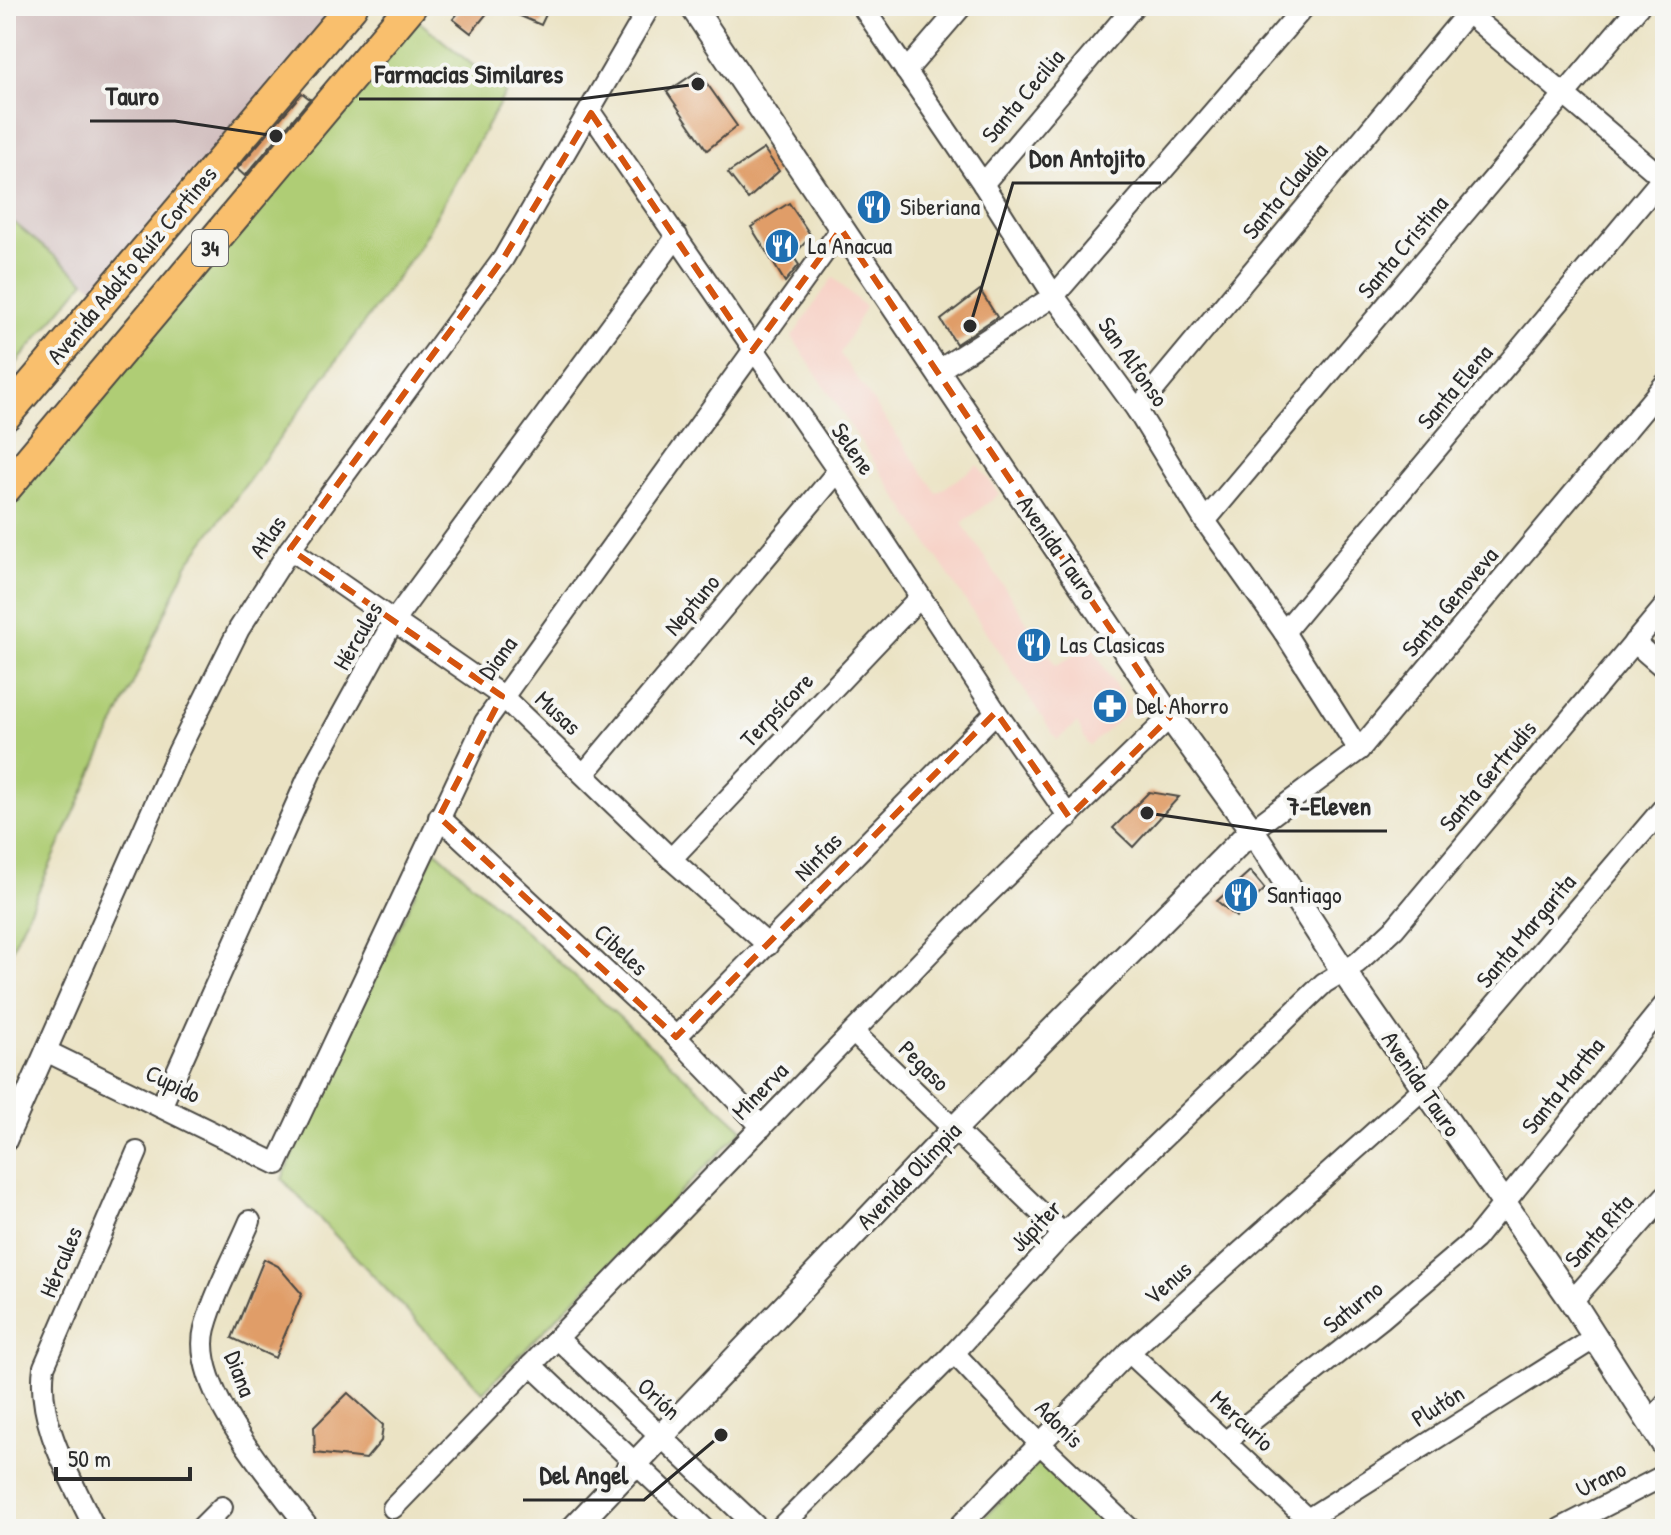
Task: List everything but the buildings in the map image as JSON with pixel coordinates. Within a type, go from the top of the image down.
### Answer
[{"type":"main road","name":"Avenida Adolfo Ruíz Cortines","points":[[6,415],[352,6]]},
{"type":"main road","name":"Avenida Adolfo Ruíz Cortines","points":[[6,488],[411,6]]},
{"type":"street","name":"Atlas","points":[[6,1141],[217,670],[290,549],[503,259],[591,113],[650,6]]},
{"type":"street","name":"Avenida Tauro","points":[[692,6],[1170,717],[1252,830],[1344,972],[1503,1204],[1595,1338],[1657,1414],[1665,1446]]},
{"type":"street","name":"San Alfonso","points":[[862,6],[983,184],[1054,296],[1137,410],[1205,521],[1284,632],[1359,750]]},
{"type":"street","points":[[906,71],[962,6]]},
{"type":"street","name":"Santa Cecilia","points":[[983,184],[1134,6]]},
{"type":"street","points":[[939,370],[1054,296],[1305,6]]},
{"type":"street","name":"Santa Cristina","points":[[1205,521],[1639,6]]},
{"type":"street","points":[[1470,9],[1664,178]]},
{"type":"street","name":"Santa Claudia","points":[[1137,410],[1470,9]]},
{"type":"street","name":"Selene","points":[[591,113],[752,351],[838,471],[996,712],[1069,817]]},
{"type":"street","name":"Santa Elena","points":[[1284,632],[1664,178]]},
{"type":"street","name":"Diana","points":[[277,1164],[485,722],[841,229]]},
{"type":"street","name":"Hércules","points":[[161,1107],[312,769],[393,622],[677,236]]},
{"type":"street","name":"Santa Genoveva","points":[[1252,830],[1359,750],[1665,384]]},
{"type":"street","name":"Neptuno","points":[[585,773],[838,471]]},
{"type":"street","name":"Musas","points":[[290,549],[502,696],[671,859],[768,945]]},
{"type":"street","name":"Terpsícore","points":[[671,859],[920,597]]},
{"type":"street","name":"Santa Gertrudis","points":[[1344,972],[1394,929],[1665,606]]},
{"type":"street","points":[[1634,642],[1665,669]]},
{"type":"street","name":"Ninfas","points":[[676,1037],[996,712]]},
{"type":"street","name":"Minerva","points":[[393,1508],[972,909],[1170,717]]},
{"type":"street","name":"Santa Margarita","points":[[1424,1088],[1665,806]]},
{"type":"street","name":"Cibeles","points":[[439,817],[676,1037],[762,1127]]},
{"type":"street","name":"Avenida Olimpia","points":[[573,1529],[952,1131],[1252,830]]},
{"type":"street","name":"Júpiter","points":[[779,1529],[954,1353],[1063,1234],[1324,983],[1344,972]]},
{"type":"street","name":"Santa Martha","points":[[1503,1204],[1665,1004]]},
{"type":"street","name":"Pegaso","points":[[854,1033],[952,1131],[1063,1234]]},
{"type":"street","name":"Cupido","points":[[46,1051],[277,1164]]},
{"type":"street","name":"Venus","points":[[957,1529],[1129,1352],[1424,1088]]},
{"type":"street","name":"Hércules","points":[[95,1529],[50,1429],[41,1386],[44,1367],[137,1152]]},
{"type":"street","name":"Santa Rita","points":[[1572,1301],[1665,1196]]},
{"type":"street","name":"Saturno","points":[[1226,1441],[1447,1265],[1491,1222],[1503,1204]]},
{"type":"street","name":"Diana","points":[[250,1221],[205,1328],[204,1359],[218,1400],[309,1529]]},
{"type":"street","name":"Plutón","points":[[1313,1524],[1595,1338]]},
{"type":"street","name":"Orión","points":[[558,1339],[759,1529]]},
{"type":"street","name":"Mercurio","points":[[1129,1352],[1313,1524]]},
{"type":"street","name":"Adonis","points":[[954,1353],[1040,1444],[1130,1529]]},
{"type":"street","points":[[531,1365],[705,1529]]},
{"type":"street","name":"Urano","points":[[1560,1529],[1665,1475]]},
{"type":"street","points":[[200,1529],[222,1507]]},
{"type":"highlighted area","points":[[591,113],[752,351],[841,229],[939,370],[1170,717],[1069,817],[996,712],[676,1037],[439,817],[502,696],[290,549],[503,259]]},
{"type":"shaded area","points":[[6,6],[340,6],[99,292],[6,216]]},
{"type":"shaded area","points":[[833,277],[865,307],[840,354],[937,493],[978,465],[999,494],[962,523],[1056,666],[1091,645],[1130,711],[1089,746],[1077,723],[1057,740],[792,337]]},
{"type":"green space","points":[[416,19],[506,92],[417,250],[187,565],[6,962],[6,509]]},
{"type":"green space","points":[[6,216],[85,281],[6,376]]},
{"type":"green space","points":[[435,850],[743,1129],[483,1392],[282,1179]]},
{"type":"green space","points":[[1039,1461],[1110,1529],[973,1529]]},
{"type":"place","name":"Farmacias Similares","points":[[698,84]]},
{"type":"place","name":"Tauro","points":[[276,136]]},
{"type":"place","name":"Siberiana","points":[[874,207]]},
{"type":"place","name":"La Anacua","points":[[782,246]]},
{"type":"place","name":"Don Antojito","points":[[970,326]]},
{"type":"place","name":"Las Clasicas","points":[[1034,645]]},
{"type":"place","name":"Del Ahorro","points":[[1110,706]]},
{"type":"place","name":"7-Eleven","points":[[1147,813]]},
{"type":"place","name":"Santiago","points":[[1241,895]]},
{"type":"place","name":"Del Angel","points":[[721,1435]]}]
